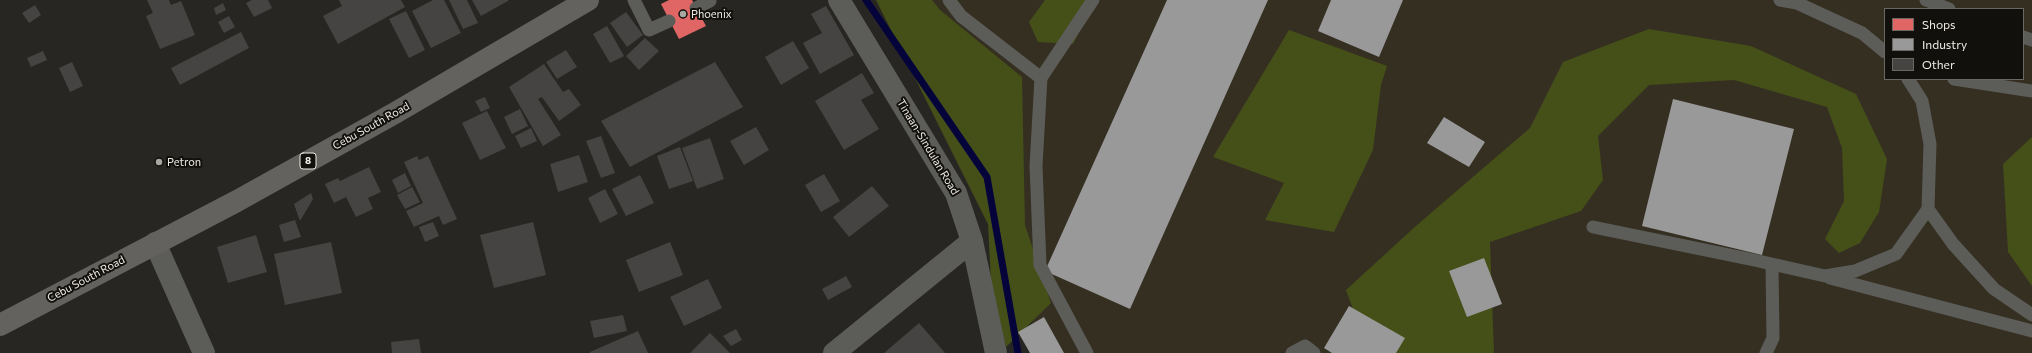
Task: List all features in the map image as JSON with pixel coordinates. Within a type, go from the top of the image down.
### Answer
[{"type":"highway","name":"Cebu South Road","points":[[0,325],[237,201],[395,113],[588,0]]},
{"type":"highway","name":"Cebu South Road","points":[[0,322],[23,312]]},
{"type":"street","name":"Tinaan-Sindulan Road","points":[[839,0],[956,193],[972,242],[996,353]]},
{"type":"street","points":[[834,353],[972,242]]},
{"type":"street","points":[[155,243],[204,353]]},
{"type":"lane","points":[[634,0],[649,30],[669,21]]},
{"type":"lane","points":[[696,8],[710,1],[709,0]]},
{"type":"lane","points":[[949,0],[962,16],[1042,78]]},
{"type":"lane","points":[[1087,353],[1040,265],[1036,166],[1042,78],[1092,0]]},
{"type":"lane","points":[[1780,0],[1797,3],[1862,33],[1884,51]]},
{"type":"lane","points":[[1926,0],[1946,8]]},
{"type":"lane","points":[[1825,276],[1855,271],[1896,254],[1928,210],[1930,144],[1922,101],[1909,80]]},
{"type":"lane","points":[[1960,80],[2032,91]]},
{"type":"lane","points":[[1928,210],[1953,244],[1994,289],[2032,315]]},
{"type":"lane","points":[[1593,227],[1825,276],[2032,331]]},
{"type":"lane","points":[[1766,353],[1773,338],[1772,264]]},
{"type":"lane","points":[[1292,353],[1305,346],[1314,353]]},
{"type":"shaded area","points":[[876,0],[2032,0],[2032,353],[1044,353],[1020,289]]},
{"type":"green space","points":[[876,0],[932,0],[940,10],[1022,77],[1025,225],[1051,303],[1006,347],[991,282],[988,224]]},
{"type":"green space","points":[[1045,0],[1096,0],[1073,44],[1038,42],[1029,22]]},
{"type":"green space","points":[[1649,29],[1751,46],[1856,94],[1887,159],[1879,212],[1860,243],[1839,253],[1825,239],[1844,201],[1842,148],[1827,107],[1734,80],[1649,85],[1598,136],[1603,180],[1581,211],[1490,242],[1494,353],[1369,353],[1346,290],[1417,225],[1530,128],[1563,62]]},
{"type":"green space","points":[[1289,30],[1387,66],[1381,85],[1373,150],[1334,232],[1265,220],[1284,183],[1213,157]]},
{"type":"green space","points":[[2032,137],[2032,286],[2008,252],[2003,164]]},
{"type":"building: Shops","name":"Phoenix","points":[[669,0],[692,0],[706,26],[679,39],[661,4]]},
{"type":"building: Industry","points":[[1167,0],[1268,0],[1130,309],[1045,271]]},
{"type":"building: Industry","points":[[1331,0],[1403,0],[1379,57],[1318,31]]},
{"type":"building: Industry","points":[[1673,99],[1794,129],[1762,255],[1642,226]]},
{"type":"building: Industry","points":[[1444,117],[1485,142],[1469,167],[1427,143]]},
{"type":"building: Industry","points":[[1484,258],[1502,304],[1467,317],[1449,271]]},
{"type":"building: Industry","points":[[1349,306],[1405,338],[1396,353],[1332,353],[1324,348]]},
{"type":"building: Industry","points":[[1044,317],[1064,353],[1030,353],[1018,332]]},
{"type":"building: Other","points":[[147,0],[169,0],[171,5],[181,1],[195,35],[160,49],[146,16],[153,13]]},
{"type":"building: Other","points":[[252,0],[268,0],[272,8],[254,17],[246,3]]},
{"type":"building: Other","points":[[339,0],[401,0],[405,7],[338,44],[323,16],[342,6]]},
{"type":"building: Other","points":[[433,0],[444,0],[461,33],[431,48],[412,11]]},
{"type":"building: Other","points":[[449,0],[467,0],[478,23],[463,29]]},
{"type":"building: Other","points":[[472,0],[508,0],[508,1],[481,16]]},
{"type":"building: Other","points":[[223,3],[226,10],[216,15],[214,8]]},
{"type":"building: Other","points":[[35,5],[41,15],[29,23],[22,13]]},
{"type":"building: Other","points":[[826,6],[854,55],[820,74],[803,43],[822,33],[811,14]]},
{"type":"building: Other","points":[[406,11],[425,50],[409,58],[389,19]]},
{"type":"building: Other","points":[[626,12],[643,35],[627,47],[610,23]]},
{"type":"building: Other","points":[[229,16],[235,27],[224,33],[218,22]]},
{"type":"building: Other","points":[[607,26],[624,56],[610,63],[593,34]]},
{"type":"building: Other","points":[[241,32],[249,48],[180,85],[171,68]]},
{"type":"building: Other","points":[[645,38],[659,51],[639,70],[626,56]]},
{"type":"building: Other","points":[[793,41],[809,68],[781,85],[765,57]]},
{"type":"building: Other","points":[[566,50],[577,67],[557,79],[546,62]]},
{"type":"building: Other","points":[[43,51],[47,60],[31,67],[27,58]]},
{"type":"building: Other","points":[[72,62],[83,86],[70,92],[59,68]]},
{"type":"building: Other","points":[[715,62],[743,107],[630,167],[601,121]]},
{"type":"building: Other","points":[[544,64],[563,92],[569,89],[581,105],[559,121],[542,97],[538,99],[561,135],[543,146],[509,87]]},
{"type":"building: Other","points":[[862,73],[874,93],[861,100],[879,129],[844,150],[815,101]]},
{"type":"building: Other","points":[[485,97],[490,108],[481,112],[475,101]]},
{"type":"building: Other","points":[[520,109],[528,126],[512,134],[504,117]]},
{"type":"building: Other","points":[[487,111],[506,148],[480,160],[462,123]]},
{"type":"building: Other","points":[[756,127],[769,150],[744,165],[730,141]]},
{"type":"building: Other","points":[[531,128],[537,141],[521,148],[515,136]]},
{"type":"building: Other","points":[[601,136],[615,173],[601,178],[586,141]]},
{"type":"building: Other","points":[[710,138],[724,179],[697,189],[682,148]]},
{"type":"building: Other","points":[[680,147],[693,181],[669,189],[657,156]]},
{"type":"building: Other","points":[[579,155],[588,182],[558,192],[550,164]]},
{"type":"building: Other","points":[[417,156],[419,160],[428,156],[457,219],[443,225],[439,216],[414,227],[406,211],[423,203],[404,162]]},
{"type":"building: Other","points":[[369,167],[381,192],[368,198],[373,209],[356,217],[346,197],[334,203],[325,184],[338,178],[340,181]]},
{"type":"building: Other","points":[[405,173],[411,186],[398,193],[392,180]]},
{"type":"building: Other","points":[[824,174],[840,201],[821,212],[805,185]]},
{"type":"building: Other","points":[[640,175],[654,203],[626,216],[612,189]]},
{"type":"building: Other","points":[[872,186],[889,206],[849,237],[833,217]]},
{"type":"building: Other","points":[[412,187],[420,202],[405,209],[397,195]]},
{"type":"building: Other","points":[[605,189],[618,214],[600,223],[588,198]]},
{"type":"building: Other","points":[[311,193],[313,199],[300,221],[294,204]]},
{"type":"building: Other","points":[[295,220],[301,237],[284,242],[279,225]]},
{"type":"building: Other","points":[[433,222],[439,236],[425,242],[419,227]]},
{"type":"building: Other","points":[[533,222],[546,275],[494,288],[480,235]]},
{"type":"building: Other","points":[[256,235],[267,272],[228,283],[217,247]]},
{"type":"building: Other","points":[[331,242],[342,293],[285,305],[274,254]]},
{"type":"building: Other","points":[[670,242],[683,275],[639,292],[626,260]]},
{"type":"building: Other","points":[[846,276],[852,287],[828,300],[822,289]]},
{"type":"building: Other","points":[[708,279],[722,308],[684,326],[670,297]]},
{"type":"building: Other","points":[[623,315],[627,331],[594,338],[590,321]]},
{"type":"building: Other","points":[[919,323],[945,353],[884,353]]},
{"type":"building: Other","points":[[736,329],[742,340],[731,346],[723,336]]},
{"type":"building: Other","points":[[638,331],[648,353],[590,353],[590,352]]},
{"type":"building: Other","points":[[710,333],[730,353],[690,353]]},
{"type":"building: Other","points":[[419,339],[421,353],[392,353],[391,342]]},
{"type":"waterway","points":[[866,0],[987,177],[1018,353]]},
{"type":"place","name":"Phoenix","points":[[683,14]]},
{"type":"place","name":"Petron","points":[[159,162]]}]
